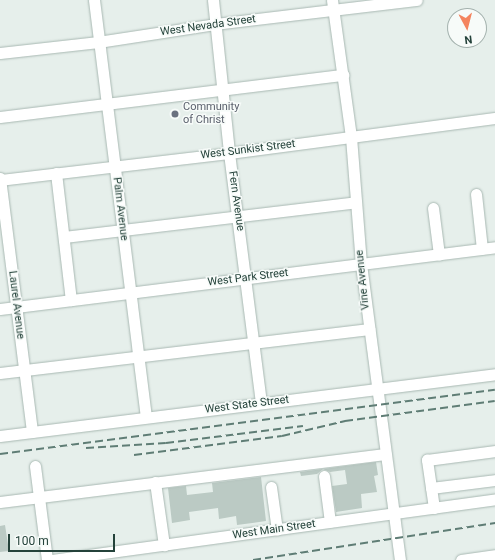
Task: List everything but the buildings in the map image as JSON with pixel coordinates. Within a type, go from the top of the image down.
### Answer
[{"type":"street","name":"Palm Avenue","points":[[94,0],[98,42],[146,417]]},
{"type":"street","name":"Fern Avenue","points":[[213,0],[229,153],[261,403]]},
{"type":"street","name":"West Nevada Street","points":[[0,53],[98,42],[333,5],[417,0]]},
{"type":"street","name":"Vine Avenue","points":[[333,5],[351,137],[361,264],[376,389],[400,560]]},
{"type":"street","points":[[0,117],[342,75]]},
{"type":"street","name":"West Sunkist Street","points":[[0,180],[229,153],[495,118]]},
{"type":"street","points":[[56,173],[71,300]]},
{"type":"street","name":"Laurel Avenue","points":[[0,180],[32,432]]},
{"type":"street","points":[[476,194],[482,249]]},
{"type":"street","points":[[64,237],[356,202]]},
{"type":"street","points":[[433,208],[439,255]]},
{"type":"street","name":"West Park Street","points":[[0,309],[495,247]]},
{"type":"street","points":[[0,373],[369,329]]},
{"type":"street","name":"West State Street","points":[[0,436],[495,374]]},
{"type":"street","points":[[434,508],[427,460],[495,451]]},
{"type":"street","points":[[0,502],[385,454]]},
{"type":"street","points":[[35,466],[47,560]]},
{"type":"street","points":[[324,476],[330,522]]},
{"type":"street","points":[[431,488],[495,480]]},
{"type":"street","points":[[155,482],[164,545]]},
{"type":"street","points":[[271,487],[277,530]]},
{"type":"street","name":"West Main Street","points":[[52,560],[495,499]]},
{"type":"street","points":[[461,560],[495,555]]},
{"type":"railway","points":[[0,454],[495,390]]},
{"type":"railway","points":[[134,455],[282,436],[345,421],[495,401]]},
{"type":"railway","points":[[86,448],[166,443],[303,426]]},
{"type":"railway","points":[[253,560],[495,523]]},
{"type":"place","name":"Community of Christ","points":[[175,114]]}]
